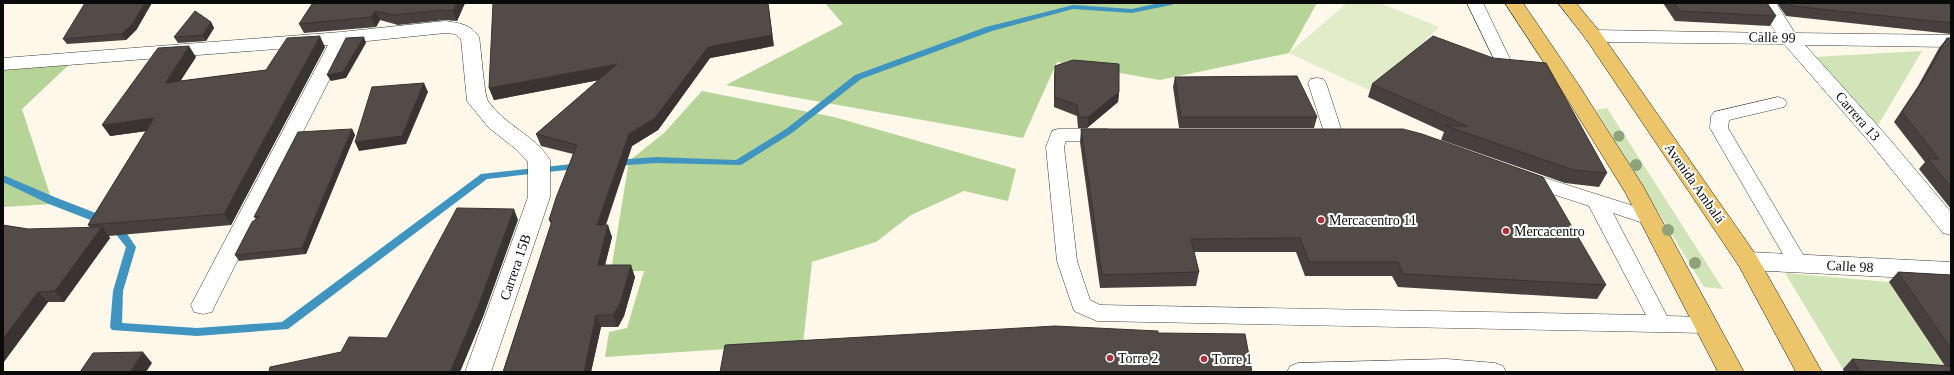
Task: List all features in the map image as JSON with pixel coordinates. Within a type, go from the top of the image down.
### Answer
[{"type":"main road","points":[[1514,3],[1568,84],[1635,191],[1731,372]]},
{"type":"main road","name":"Avenida Ambalá","points":[[1567,3],[1593,36],[1748,261],[1809,372]]},
{"type":"street","name":"Carrera 13","points":[[1767,3],[1788,37],[1879,140],[1951,227]]},
{"type":"street","name":"Carrera 15B","points":[[341,38],[445,27],[460,29],[470,37],[477,101],[496,123],[524,145],[539,160],[539,197],[478,372]]},
{"type":"street","name":"Calle 99","points":[[1593,36],[1788,37],[1951,41]]},
{"type":"street","points":[[3,64],[341,38]]},
{"type":"street","points":[[203,305],[341,38]]},
{"type":"street","name":"Calle 98","points":[[1748,261],[1951,271]]},
{"type":"lane","points":[[1475,3],[1502,59]]},
{"type":"lane","points":[[1317,83],[1326,135],[1355,135]]},
{"type":"lane","points":[[1778,103],[1720,116],[1719,128],[1798,263]]},
{"type":"lane","points":[[1129,135],[1058,136],[1055,147],[1067,261],[1081,305],[1097,313],[1706,325]]},
{"type":"lane","points":[[1503,170],[1649,218]]},
{"type":"lane","points":[[1597,202],[1661,324]]},
{"type":"lane","points":[[1298,372],[1448,370],[1495,372]]},
{"type":"green space","points":[[825,3],[1317,3],[1289,53],[1160,80],[1057,62],[1023,138],[726,85],[843,24]]},
{"type":"green space","points":[[1347,3],[1380,3],[1439,27],[1373,92],[1289,53]]},
{"type":"green space","points":[[1922,51],[1877,127],[1814,57]]},
{"type":"green space","points":[[74,60],[22,109],[53,204],[3,207],[3,66]]},
{"type":"green space","points":[[702,91],[834,117],[1016,169],[1008,201],[964,191],[911,215],[876,242],[812,262],[803,344],[605,357],[609,332],[627,328],[644,271],[611,271],[629,161],[664,133]]},
{"type":"green space","points":[[1607,108],[1723,289],[1704,287],[1596,110]]},
{"type":"green space","points":[[1785,273],[1889,282],[1949,372],[1879,372],[1843,369]]},
{"type":"building","points":[[85,3],[145,3],[133,23],[122,34],[63,39]]},
{"type":"building","points":[[457,3],[453,11],[441,10],[393,15],[375,11],[371,17],[299,24],[312,4]]},
{"type":"building","points":[[493,3],[768,3],[772,35],[708,47],[655,118],[629,134],[597,225],[608,225],[598,265],[631,265],[620,304],[613,315],[596,315],[584,372],[503,372],[552,221],[549,220],[556,198],[577,145],[536,134],[617,64],[489,88]]},
{"type":"building","points":[[1674,3],[1767,3],[1776,16],[1680,11]]},
{"type":"building","points":[[1790,3],[1951,3],[1951,23],[1792,6]]},
{"type":"building","points":[[195,11],[211,22],[203,35],[174,37]]},
{"type":"building","points":[[320,36],[224,214],[88,225],[154,118],[102,125],[158,48],[189,46],[165,83],[266,70],[287,38]]},
{"type":"building","points":[[1433,36],[1493,58],[1546,63],[1607,173],[1573,170],[1446,126],[1467,126],[1372,84]]},
{"type":"building","points":[[364,37],[343,72],[327,75],[346,38]]},
{"type":"building","points":[[1947,38],[1951,38],[1951,187],[1928,159],[1939,159],[1902,112],[1926,76]]},
{"type":"building","points":[[1073,60],[1119,64],[1119,92],[1088,117],[1079,117],[1077,105],[1055,97],[1055,66]]},
{"type":"building","points":[[1297,76],[1317,117],[1181,117],[1175,77]]},
{"type":"building","points":[[424,83],[402,136],[355,142],[372,87]]},
{"type":"building","points":[[352,129],[302,248],[235,255],[252,222],[260,216],[254,217],[298,132]]},
{"type":"building","name":"Mercacentro 11","points":[[1081,129],[1403,129],[1422,134],[1543,177],[1606,285],[1403,274],[1398,262],[1309,262],[1300,238],[1191,239],[1199,272],[1102,275]]},
{"type":"building","points":[[457,208],[514,209],[478,307],[450,372],[269,372],[270,367],[341,352],[349,337],[387,338]]},
{"type":"building","points":[[3,225],[28,229],[102,227],[55,291],[38,292],[3,339]]},
{"type":"building","points":[[1898,272],[1951,275],[1951,349]]},
{"type":"building","points":[[1055,326],[1158,331],[1158,333],[1245,334],[1252,372],[720,372],[725,345]]},
{"type":"building","points":[[143,352],[130,372],[80,372],[93,353]]},
{"type":"building","points":[[1852,359],[1951,366],[1951,372],[1860,372]]},
{"type":"waterway","points":[[615,163],[656,160],[738,163],[789,131],[858,77],[989,29],[1073,7],[1132,11],[1171,3]]},
{"type":"waterway","points":[[3,178],[53,201],[115,225],[131,247],[118,291],[116,327],[197,332],[284,326],[484,176],[581,166]]},
{"type":"place","name":"Mercacentro 11","points":[[1321,220]]},
{"type":"place","name":"Mercacentro","points":[[1506,231]]},
{"type":"place","name":"Torre 2","points":[[1110,358]]},
{"type":"place","name":"Torre 1","points":[[1204,359]]}]
